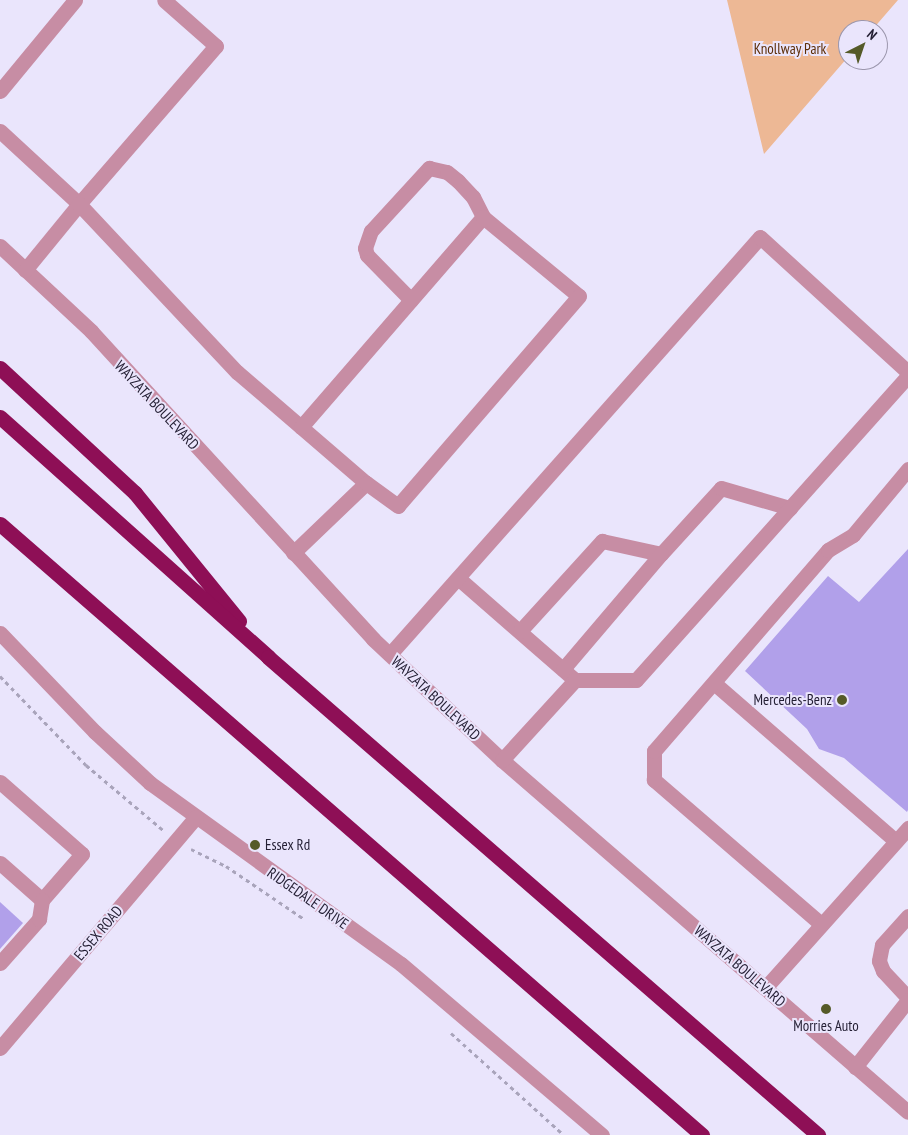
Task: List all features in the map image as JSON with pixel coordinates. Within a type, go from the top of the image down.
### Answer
[{"type":"highway","points":[[0,368],[135,493],[268,657]]},
{"type":"highway","points":[[0,418],[268,657],[818,1135]]},
{"type":"highway","points":[[0,524],[702,1135]]},
{"type":"street","points":[[0,91],[75,0]]},
{"type":"street","points":[[26,270],[79,204],[216,46],[164,0]]},
{"type":"street","points":[[0,131],[79,204],[237,372],[366,483],[398,506],[579,296],[483,217],[473,197],[458,181],[447,172],[429,168],[370,231],[365,248],[367,255],[411,300]]},
{"type":"street","points":[[301,427],[483,217]]},
{"type":"street","points":[[390,654],[760,237],[908,372]]},
{"type":"street","name":"WAYZATA BOULEVARD","points":[[0,246],[91,330],[293,553],[390,654],[502,760],[908,1112]]},
{"type":"street","points":[[458,578],[575,680],[636,680],[908,376]]},
{"type":"street","points":[[821,924],[654,780],[654,751],[828,550],[853,535],[908,469]]},
{"type":"street","points":[[293,553],[366,483]]},
{"type":"street","points":[[563,669],[661,554],[721,488],[790,508]]},
{"type":"street","points":[[520,632],[602,541],[661,554]]},
{"type":"street","name":"RIDGEDALE DRIVE","points":[[0,633],[116,752],[196,818],[401,964],[602,1135]]},
{"type":"street","points":[[502,760],[575,680]]},
{"type":"street","points":[[714,683],[896,841]]},
{"type":"street","points":[[0,782],[82,854],[42,900],[39,919],[0,964]]},
{"type":"street","name":"ESSEX ROAD","points":[[0,1048],[196,818]]},
{"type":"street","points":[[764,988],[908,828]]},
{"type":"street","points":[[0,863],[42,900]]},
{"type":"street","points":[[855,1066],[908,999],[883,971],[879,961],[882,945],[908,916]]},
{"type":"path","points":[[0,676],[86,765],[155,824]]},
{"type":"path","points":[[199,854],[226,866],[307,921]]},
{"type":"path","points":[[443,1025],[564,1135]]},
{"type":"green space","name":"Knollway Park","points":[[727,0],[898,0],[881,20],[838,20],[838,69],[764,154]]},
{"type":"building","name":"Mercedes-Benz","points":[[908,549],[907,812],[844,758],[819,749],[807,729],[745,671],[828,576],[859,602]]},
{"type":"building","points":[[0,902],[23,923],[0,949]]},
{"type":"place","name":"Mercedes-Benz","points":[[842,700]]},
{"type":"place","name":"Essex Rd","points":[[255,845]]},
{"type":"place","name":"Morries Auto","points":[[826,1009]]}]
